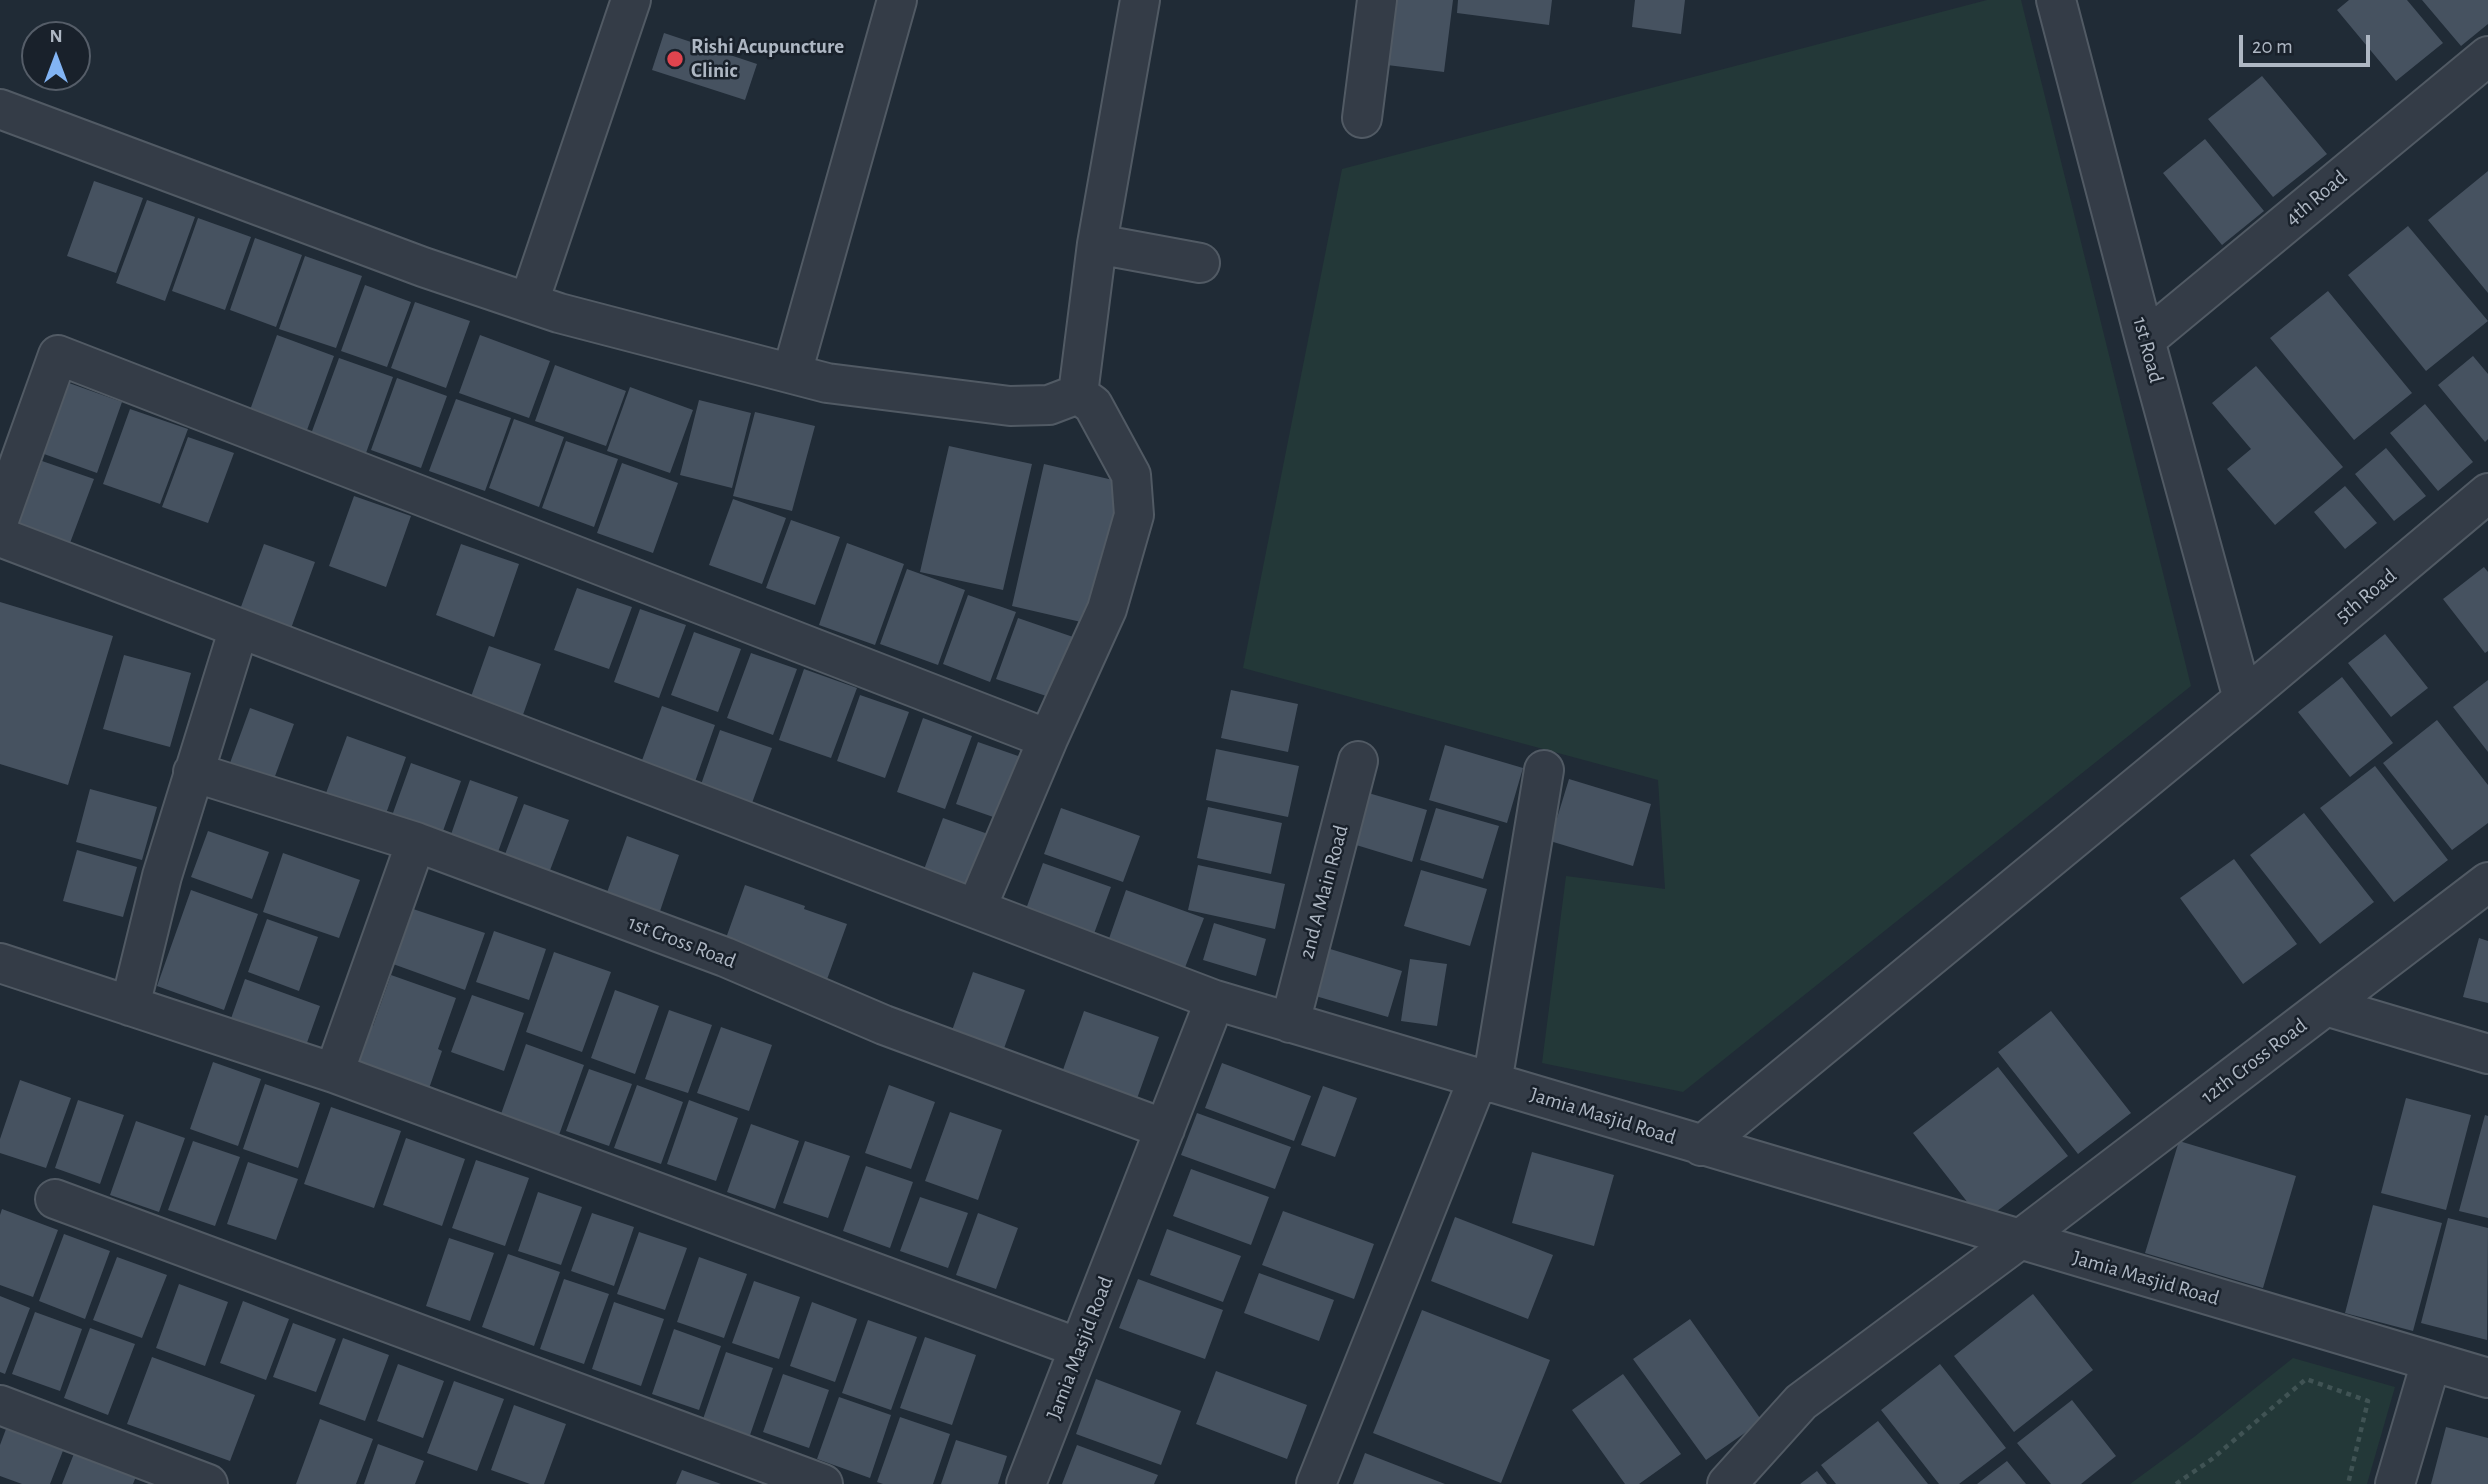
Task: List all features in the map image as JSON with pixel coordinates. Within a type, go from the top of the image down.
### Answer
[{"type":"street","points":[[528,302],[631,0]]},
{"type":"street","points":[[792,373],[897,0]]},
{"type":"street","points":[[1078,394],[1097,244],[1140,0]]},
{"type":"street","points":[[1362,118],[1377,0]]},
{"type":"street","name":"1st Road","points":[[2056,0],[2243,699]]},
{"type":"street","name":"4th Road","points":[[2145,340],[2488,56]]},
{"type":"street","points":[[0,109],[423,267],[559,313],[827,383],[1010,406],[1049,405],[1078,394]]},
{"type":"street","points":[[1097,244],[1200,263]]},
{"type":"street","points":[[0,517],[58,355],[1048,739]]},
{"type":"street","points":[[976,909],[1107,609],[1134,515],[1131,475],[1093,405],[1078,394]]},
{"type":"street","name":"5th Road","points":[[1701,1146],[2243,699],[2488,492]]},
{"type":"street","points":[[0,537],[1215,1000]]},
{"type":"street","points":[[130,1006],[162,877],[239,628]]},
{"type":"street","name":"2nd A Main Road","points":[[1290,1023],[1358,761]]},
{"type":"street","points":[[1316,1484],[1485,1081],[1544,770]]},
{"type":"street","name":"1st Cross Road","points":[[193,772],[416,842],[725,957],[894,1029],[1165,1129]]},
{"type":"street","points":[[334,1073],[416,842]]},
{"type":"street","name":"12th Cross Road","points":[[1727,1484],[1801,1402],[2020,1240],[2488,881]]},
{"type":"street","points":[[0,963],[334,1073],[1079,1348]]},
{"type":"street","name":"Jamia Masjid Road","points":[[1026,1484],[1215,1000],[2488,1378]]},
{"type":"street","points":[[2326,1006],[2488,1054]]},
{"type":"street","points":[[55,1199],[823,1484]]},
{"type":"street","points":[[2395,1484],[2431,1362]]},
{"type":"street","points":[[0,1405],[208,1484]]},
{"type":"path","points":[[2176,1484],[2212,1459],[2306,1379],[2368,1401],[2348,1484]]},
{"type":"green space","points":[[1987,0],[2021,0],[2191,686],[1683,1092],[1542,1063],[1566,876],[1665,889],[1658,780],[1243,668],[1342,169]]},
{"type":"green space","points":[[2293,1358],[2395,1387],[2367,1484],[2130,1484],[2194,1437]]},
{"type":"building","points":[[1395,0],[1453,0],[1444,72],[1387,65]]},
{"type":"building","points":[[1458,0],[1552,0],[1549,25],[1457,13]]},
{"type":"building","points":[[1635,0],[1685,0],[1681,34],[1632,27]]},
{"type":"building","points":[[2349,0],[2407,0],[2443,43],[2396,81],[2337,10]]},
{"type":"building","points":[[2422,0],[2488,0],[2488,24],[2461,46]]},
{"type":"building","points":[[664,33],[757,64],[745,100],[652,70]]},
{"type":"building","points":[[2262,76],[2327,154],[2273,197],[2208,119]]},
{"type":"building","points":[[2205,139],[2264,211],[2222,245],[2163,173]]},
{"type":"building","points":[[2488,171],[2488,293],[2428,220]]},
{"type":"building","points":[[94,181],[143,198],[116,273],[67,256]]},
{"type":"building","points":[[147,200],[195,217],[165,301],[116,283]]},
{"type":"building","points":[[198,218],[251,237],[225,310],[172,291]]},
{"type":"building","points":[[2408,226],[2488,321],[2426,371],[2348,275]]},
{"type":"building","points":[[255,238],[302,255],[276,327],[230,310]]},
{"type":"building","points":[[305,256],[362,276],[336,348],[279,329]]},
{"type":"building","points":[[365,285],[411,302],[387,367],[341,351]]},
{"type":"building","points":[[2328,291],[2412,393],[2354,440],[2270,338]]},
{"type":"building","points":[[415,302],[470,321],[446,388],[391,368]]},
{"type":"building","points":[[277,335],[334,356],[307,430],[250,410]]},
{"type":"building","points":[[480,335],[550,361],[529,418],[459,393]]},
{"type":"building","points":[[2473,356],[2488,374],[2488,439],[2485,442],[2438,385]]},
{"type":"building","points":[[339,358],[393,377],[366,453],[311,434]]},
{"type":"building","points":[[555,365],[626,391],[606,446],[535,421]]},
{"type":"building","points":[[2256,366],[2343,467],[2275,525],[2227,469],[2251,449],[2212,403]]},
{"type":"building","points":[[397,378],[447,396],[421,468],[371,450]]},
{"type":"building","points":[[69,383],[122,402],[97,473],[44,454]]},
{"type":"building","points":[[630,387],[693,410],[670,473],[607,451]]},
{"type":"building","points":[[456,399],[511,418],[485,491],[429,471]]},
{"type":"building","points":[[699,400],[751,413],[732,488],[680,475]]},
{"type":"building","points":[[2425,404],[2473,462],[2438,491],[2390,433]]},
{"type":"building","points":[[130,409],[188,429],[160,504],[103,484]]},
{"type":"building","points":[[755,412],[815,426],[792,511],[733,496]]},
{"type":"building","points":[[514,419],[564,437],[539,507],[489,488]]},
{"type":"building","points":[[188,437],[234,453],[208,523],[162,507]]},
{"type":"building","points":[[566,441],[618,459],[594,527],[542,508]]},
{"type":"building","points":[[949,446],[1032,464],[1003,590],[920,572]]},
{"type":"building","points":[[2386,448],[2426,496],[2394,521],[2355,474]]},
{"type":"building","points":[[42,461],[94,479],[67,551],[15,533]]},
{"type":"building","points":[[622,463],[678,483],[653,553],[597,533]]},
{"type":"building","points":[[1044,464],[1126,483],[1094,625],[1012,606]]},
{"type":"building","points":[[2345,486],[2377,523],[2345,549],[2314,512]]},
{"type":"building","points":[[354,496],[411,516],[386,587],[329,566]]},
{"type":"building","points":[[733,499],[786,518],[762,584],[709,565]]},
{"type":"building","points":[[791,520],[840,537],[815,605],[766,588]]},
{"type":"building","points":[[847,543],[904,564],[875,645],[819,625]]},
{"type":"building","points":[[264,544],[315,562],[289,634],[238,615]]},
{"type":"building","points":[[461,544],[519,564],[494,637],[436,615]]},
{"type":"building","points":[[2484,567],[2488,572],[2488,651],[2485,653],[2443,599]]},
{"type":"building","points":[[907,569],[965,590],[938,665],[880,644]]},
{"type":"building","points":[[577,588],[632,607],[609,669],[554,650]]},
{"type":"building","points":[[968,595],[1016,612],[990,682],[943,664]]},
{"type":"building","points":[[0,602],[113,636],[68,785],[0,764]]},
{"type":"building","points":[[640,609],[686,625],[659,698],[614,682]]},
{"type":"building","points":[[1018,618],[1076,638],[1055,699],[996,679]]},
{"type":"building","points":[[694,632],[741,649],[718,712],[671,695]]},
{"type":"building","points":[[2385,634],[2428,688],[2391,717],[2348,663]]},
{"type":"building","points":[[489,646],[541,664],[519,726],[467,708]]},
{"type":"building","points":[[751,653],[797,669],[773,735],[727,718]]},
{"type":"building","points":[[124,655],[191,673],[170,747],[103,729]]},
{"type":"building","points":[[804,669],[857,688],[831,758],[779,740]]},
{"type":"building","points":[[2342,677],[2393,743],[2350,777],[2298,712]]},
{"type":"building","points":[[2488,680],[2488,752],[2453,707]]},
{"type":"building","points":[[1231,690],[1298,704],[1288,752],[1221,738]]},
{"type":"building","points":[[860,695],[909,712],[885,778],[837,761]]},
{"type":"building","points":[[662,706],[715,725],[691,793],[637,774]]},
{"type":"building","points":[[250,708],[294,724],[274,779],[230,763]]},
{"type":"building","points":[[923,718],[972,736],[945,809],[897,792]]},
{"type":"building","points":[[2437,720],[2488,785],[2488,823],[2452,850],[2383,763]]},
{"type":"building","points":[[720,730],[772,748],[748,814],[697,796]]},
{"type":"building","points":[[347,736],[406,757],[382,825],[322,804]]},
{"type":"building","points":[[978,742],[1021,757],[999,819],[956,804]]},
{"type":"building","points":[[1445,745],[1523,768],[1507,823],[1429,800]]},
{"type":"building","points":[[1216,749],[1299,766],[1288,817],[1206,800]]},
{"type":"building","points":[[411,763],[461,781],[439,842],[389,824]]},
{"type":"building","points":[[2375,766],[2448,860],[2394,902],[2320,808]]},
{"type":"building","points":[[1569,779],[1651,804],[1633,866],[1550,841]]},
{"type":"building","points":[[470,780],[518,797],[494,863],[447,846]]},
{"type":"building","points":[[90,789],[157,807],[142,860],[76,842]]},
{"type":"building","points":[[1358,790],[1427,810],[1412,862],[1343,841]]},
{"type":"building","points":[[524,804],[569,820],[546,881],[501,865]]},
{"type":"building","points":[[1208,807],[1282,823],[1271,874],[1197,858]]},
{"type":"building","points":[[1061,808],[1140,836],[1123,882],[1044,854]]},
{"type":"building","points":[[1436,808],[1499,826],[1483,879],[1420,860]]},
{"type":"building","points":[[2304,813],[2374,902],[2320,944],[2250,855]]},
{"type":"building","points":[[943,818],[988,834],[968,891],[922,875]]},
{"type":"building","points":[[208,831],[269,852],[252,899],[191,877]]},
{"type":"building","points":[[627,836],[679,855],[657,920],[604,901]]},
{"type":"building","points":[[77,850],[137,867],[123,917],[63,901]]},
{"type":"building","points":[[283,853],[360,880],[339,938],[263,912]]},
{"type":"building","points":[[2234,859],[2297,944],[2243,984],[2180,898]]},
{"type":"building","points":[[1043,863],[1111,887],[1091,942],[1023,917]]},
{"type":"building","points":[[1198,865],[1285,884],[1275,929],[1188,910]]},
{"type":"building","points":[[1421,870],[1487,889],[1470,946],[1404,926]]},
{"type":"building","points":[[745,885],[847,924],[825,985],[721,952]]},
{"type":"building","points":[[191,890],[258,914],[224,1010],[157,986]]},
{"type":"building","points":[[1126,890],[1204,918],[1181,978],[1105,950]]},
{"type":"building","points":[[413,909],[485,933],[465,990],[393,964]]},
{"type":"building","points":[[267,919],[318,937],[299,991],[248,972]]},
{"type":"building","points":[[1214,923],[1266,939],[1256,976],[1203,960]]},
{"type":"building","points":[[494,931],[546,949],[529,1000],[476,982]]},
{"type":"building","points":[[2479,938],[2488,941],[2488,1003],[2463,997]]},
{"type":"building","points":[[1327,948],[1402,971],[1388,1017],[1312,995]]},
{"type":"building","points":[[554,952],[611,972],[582,1052],[526,1032]]},
{"type":"building","points":[[1410,959],[1447,964],[1437,1026],[1401,1021]]},
{"type":"building","points":[[973,972],[1025,990],[1002,1054],[950,1036]]},
{"type":"building","points":[[391,975],[456,998],[438,1049],[442,1051],[425,1100],[351,1074],[368,1025],[373,1026]]},
{"type":"building","points":[[245,979],[320,1006],[303,1054],[228,1027]]},
{"type":"building","points":[[615,990],[659,1006],[635,1074],[591,1058]]},
{"type":"building","points":[[472,995],[524,1013],[504,1071],[451,1052]]},
{"type":"building","points":[[669,1010],[712,1025],[688,1093],[645,1079]]},
{"type":"building","points":[[1084,1011],[1159,1037],[1134,1107],[1059,1081]]},
{"type":"building","points":[[2051,1011],[2131,1113],[2078,1154],[1998,1052]]},
{"type":"building","points":[[721,1027],[772,1045],[749,1111],[697,1093]]},
{"type":"building","points":[[526,1044],[584,1065],[559,1135],[501,1114]]},
{"type":"building","points":[[213,1062],[261,1079],[238,1146],[190,1129]]},
{"type":"building","points":[[1222,1063],[1311,1096],[1294,1141],[1205,1108]]},
{"type":"building","points":[[1998,1067],[2068,1156],[1983,1222],[1913,1133]]},
{"type":"building","points":[[589,1069],[632,1084],[609,1146],[566,1131]]},
{"type":"building","points":[[20,1080],[71,1098],[46,1168],[0,1153],[0,1139]]},
{"type":"building","points":[[265,1084],[320,1103],[298,1168],[243,1149]]},
{"type":"building","points":[[637,1085],[683,1102],[661,1164],[614,1148]]},
{"type":"building","points":[[889,1085],[935,1102],[911,1169],[865,1153]]},
{"type":"building","points":[[1323,1086],[1357,1098],[1335,1157],[1301,1145]]},
{"type":"building","points":[[2406,1098],[2471,1115],[2446,1210],[2381,1193]]},
{"type":"building","points":[[78,1100],[124,1115],[100,1184],[55,1168]]},
{"type":"building","points":[[689,1100],[738,1118],[716,1181],[667,1164]]},
{"type":"building","points":[[331,1107],[401,1131],[374,1208],[304,1184]]},
{"type":"building","points":[[950,1112],[1002,1130],[978,1200],[925,1181]]},
{"type":"building","points":[[1197,1113],[1291,1147],[1275,1189],[1181,1155]]},
{"type":"building","points":[[2485,1115],[2488,1116],[2488,1218],[2459,1211]]},
{"type":"building","points":[[136,1121],[185,1138],[159,1212],[110,1195]]},
{"type":"building","points":[[751,1124],[799,1141],[775,1209],[727,1192]]},
{"type":"building","points":[[406,1138],[465,1159],[442,1226],[383,1205]]},
{"type":"building","points":[[193,1141],[240,1157],[215,1226],[168,1210]]},
{"type":"building","points":[[805,1141],[850,1156],[828,1218],[783,1203]]},
{"type":"building","points":[[2179,1141],[2296,1176],[2263,1288],[2145,1253]]},
{"type":"building","points":[[1532,1152],[1614,1175],[1594,1246],[1512,1223]]},
{"type":"building","points":[[476,1160],[529,1178],[505,1246],[452,1228]]},
{"type":"building","points":[[248,1162],[298,1179],[276,1240],[227,1224]]},
{"type":"building","points":[[866,1166],[913,1182],[890,1248],[843,1231]]},
{"type":"building","points":[[1191,1169],[1269,1197],[1251,1245],[1173,1216]]},
{"type":"building","points":[[538,1192],[582,1207],[561,1265],[518,1251]]},
{"type":"building","points":[[920,1197],[968,1213],[948,1268],[900,1251]]},
{"type":"building","points":[[2373,1205],[2442,1223],[2413,1331],[2345,1313]]},
{"type":"building","points":[[2,1209],[58,1230],[33,1297],[0,1285]]},
{"type":"building","points":[[1283,1211],[1374,1244],[1354,1299],[1262,1265]]},
{"type":"building","points":[[592,1213],[634,1227],[614,1286],[571,1271]]},
{"type":"building","points":[[978,1213],[1018,1228],[996,1289],[956,1275]]},
{"type":"building","points":[[1455,1217],[1553,1255],[1528,1319],[1431,1281]]},
{"type":"building","points":[[2448,1218],[2488,1228],[2487,1340],[2421,1323]]},
{"type":"building","points":[[1167,1229],[1241,1256],[1223,1302],[1150,1275]]},
{"type":"building","points":[[639,1232],[687,1248],[665,1310],[617,1294]]},
{"type":"building","points":[[64,1234],[110,1251],[85,1319],[39,1301]]},
{"type":"building","points":[[449,1238],[494,1253],[470,1321],[426,1306]]},
{"type":"building","points":[[508,1254],[560,1272],[534,1346],[482,1327]]},
{"type":"building","points":[[117,1257],[167,1275],[142,1338],[93,1320]]},
{"type":"building","points":[[699,1257],[747,1274],[724,1338],[677,1322]]},
{"type":"building","points":[[1259,1273],[1334,1300],[1319,1341],[1244,1313]]},
{"type":"building","points":[[564,1279],[609,1294],[584,1364],[540,1349]]},
{"type":"building","points":[[1138,1279],[1223,1310],[1205,1359],[1119,1328]]},
{"type":"building","points":[[754,1281],[800,1297],[779,1359],[732,1343]]},
{"type":"building","points":[[179,1284],[228,1302],[205,1366],[156,1348]]},
{"type":"building","points":[[2033,1294],[2093,1370],[2014,1432],[1954,1356]]},
{"type":"building","points":[[0,1296],[30,1308],[5,1374],[0,1372]]},
{"type":"building","points":[[243,1301],[289,1319],[266,1380],[220,1363]]},
{"type":"building","points":[[614,1302],[664,1319],[641,1386],[592,1369]]},
{"type":"building","points":[[812,1302],[857,1319],[835,1382],[790,1366]]},
{"type":"building","points":[[1422,1310],[1550,1360],[1501,1483],[1373,1433]]},
{"type":"building","points":[[35,1312],[82,1329],[60,1391],[12,1374]]},
{"type":"building","points":[[1690,1319],[1762,1421],[1706,1460],[1633,1359]]},
{"type":"building","points":[[868,1320],[917,1337],[891,1410],[842,1393]]},
{"type":"building","points":[[293,1323],[336,1339],[316,1392],[273,1377]]},
{"type":"building","points":[[90,1328],[135,1344],[108,1415],[64,1398]]},
{"type":"building","points":[[674,1329],[721,1346],[699,1410],[652,1394]]},
{"type":"building","points":[[925,1337],[976,1355],[952,1425],[900,1408]]},
{"type":"building","points":[[343,1338],[389,1355],[365,1421],[319,1404]]},
{"type":"building","points":[[726,1352],[773,1368],[749,1438],[702,1422]]},
{"type":"building","points":[[152,1357],[255,1395],[230,1461],[127,1424]]},
{"type":"building","points":[[398,1364],[444,1381],[423,1438],[377,1421]]},
{"type":"building","points":[[1940,1364],[2006,1448],[1959,1484],[1939,1484],[1881,1410]]},
{"type":"building","points":[[1216,1371],[1307,1405],[1287,1459],[1196,1424]]},
{"type":"building","points":[[783,1374],[829,1390],[809,1448],[763,1432]]},
{"type":"building","points":[[1623,1374],[1681,1454],[1639,1484],[1625,1484],[1572,1410]]},
{"type":"building","points":[[1096,1379],[1181,1411],[1161,1465],[1076,1434]]},
{"type":"building","points":[[454,1381],[504,1399],[477,1471],[427,1453]]},
{"type":"building","points":[[839,1397],[891,1415],[870,1478],[817,1459]]},
{"type":"building","points":[[2072,1400],[2116,1456],[2081,1484],[2051,1484],[2017,1443]]},
{"type":"building","points":[[514,1405],[566,1424],[544,1484],[530,1484],[491,1470]]},
{"type":"building","points":[[900,1417],[950,1434],[933,1484],[877,1482]]},
{"type":"building","points":[[320,1419],[373,1439],[356,1484],[296,1484]]},
{"type":"building","points":[[9,1421],[66,1443],[50,1484],[22,1484],[0,1476],[0,1445]]},
{"type":"building","points":[[1878,1421],[1928,1484],[1836,1484],[1821,1465]]},
{"type":"building","points":[[2446,1427],[2488,1438],[2488,1484],[2431,1484]]},
{"type":"building","points":[[956,1440],[1007,1456],[998,1484],[941,1484]]},
{"type":"building","points":[[378,1444],[424,1461],[415,1484],[364,1484]]},
{"type":"building","points":[[1077,1445],[1158,1475],[1154,1484],[1062,1484]]},
{"type":"building","points":[[75,1451],[137,1474],[133,1484],[62,1484]]},
{"type":"building","points":[[1365,1453],[1445,1484],[1353,1484]]},
{"type":"building","points":[[2007,1461],[2026,1484],[1977,1484]]},
{"type":"building","points":[[682,1470],[721,1484],[676,1484]]},
{"type":"building","points":[[1817,1471],[1827,1484],[1800,1484]]},
{"type":"place","name":"Rishi Acupuncture Clinic","points":[[675,59]]}]
